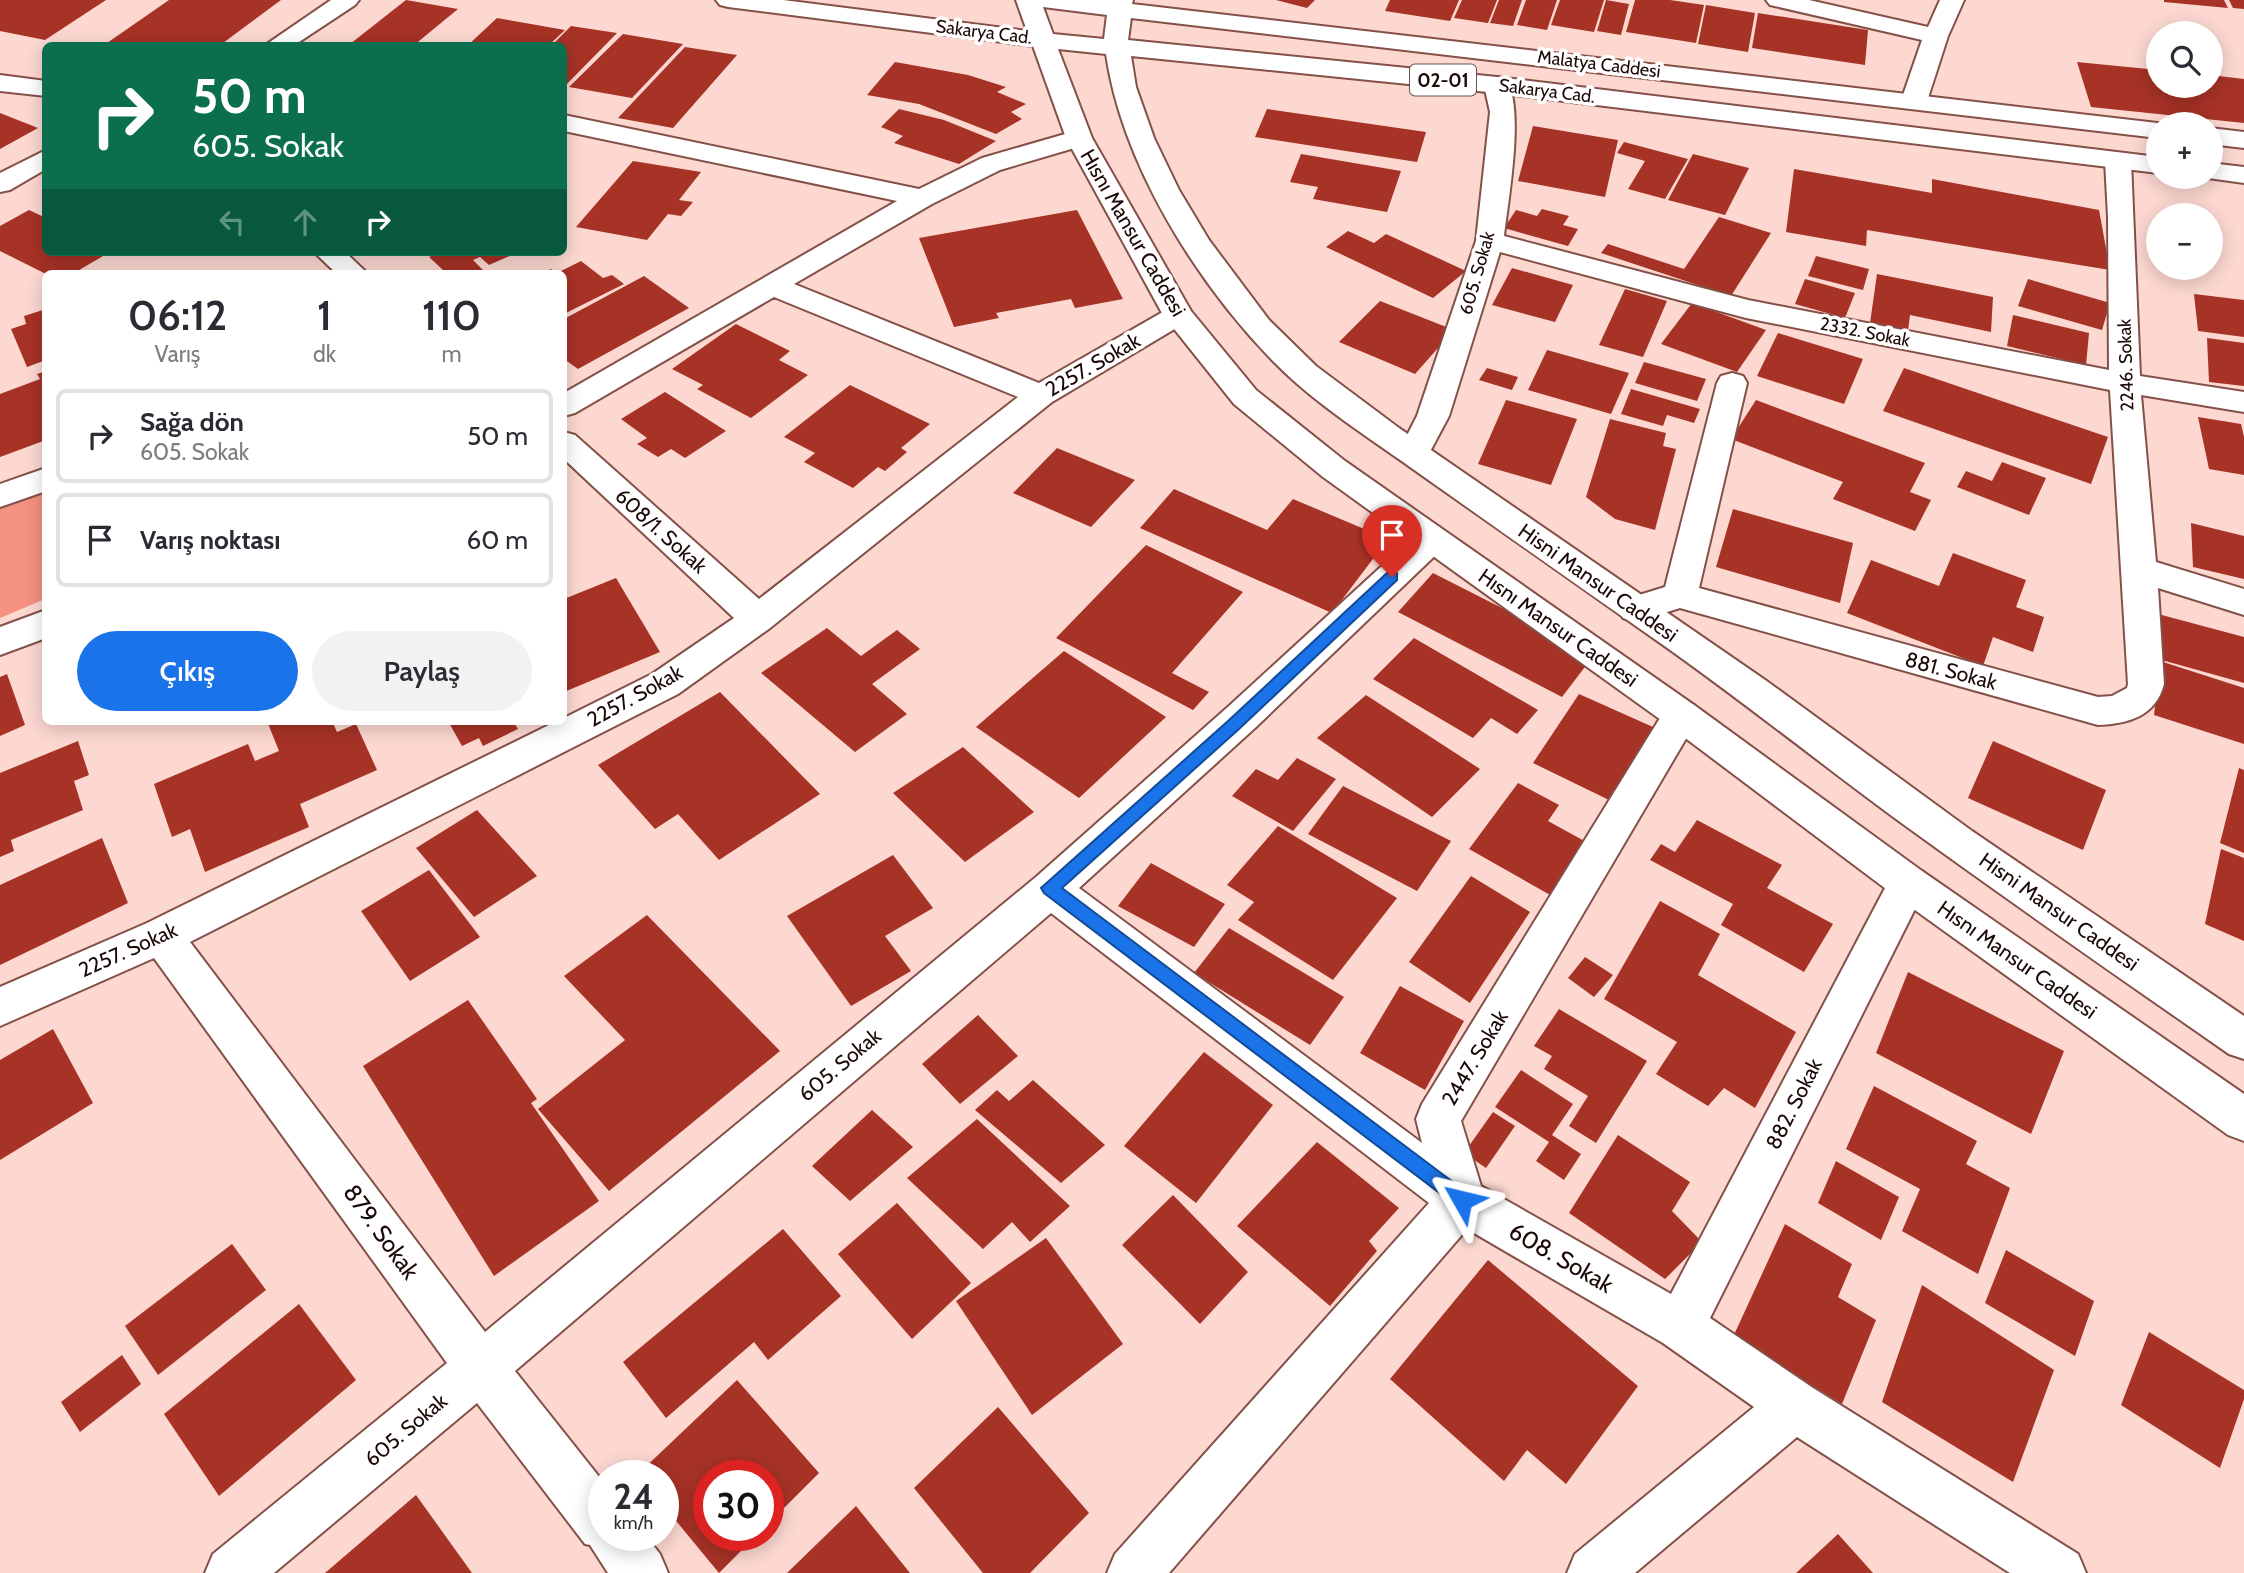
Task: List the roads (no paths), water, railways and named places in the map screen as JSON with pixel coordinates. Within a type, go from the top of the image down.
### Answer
[{"type":"street","points":[[282,42],[347,0]]},
{"type":"street","name":"Sakarya Cad.","points":[[728,0],[1041,40],[1497,85],[2146,164]]},
{"type":"street","name":"Hısnı Mansur Caddesi","points":[[1028,0],[1079,138],[1178,316],[1245,397],[1334,469],[1431,540],[1681,715],[1908,883],[2244,1121]]},
{"type":"street","name":"Malatya Caddesi","points":[[1040,0],[1119,4],[2146,129]]},
{"type":"street","points":[[1779,0],[1936,36]]},
{"type":"street","points":[[1914,101],[1936,36],[1952,0]]},
{"type":"street","name":"Hisni Mansur Caddesi","points":[[1119,4],[1115,48],[1132,122],[1191,234],[1235,299],[1286,355],[1351,410],[1736,678],[2059,913],[2244,1040]]},
{"type":"street","points":[[0,83],[42,88]]},
{"type":"street","name":"605. Sokak","points":[[1414,453],[1433,416],[1490,241],[1503,112],[1497,85]]},
{"type":"street","points":[[567,124],[922,198]]},
{"type":"street","points":[[567,404],[922,198],[991,164],[1079,138]]},
{"type":"street","points":[[2223,138],[2244,140]]},
{"type":"street","points":[[0,184],[42,160]]},
{"type":"street","name":"2246. Sokak","points":[[2118,161],[2123,204],[2124,383],[2141,569]]},
{"type":"street","points":[[2223,173],[2244,175]]},
{"type":"street","name":"2332. Sokak","points":[[1490,241],[1746,309],[2124,383],[2244,402]]},
{"type":"street","points":[[333,256],[349,270]]},
{"type":"street","points":[[773,286],[1041,396]]},
{"type":"street","name":"2257. Sokak","points":[[0,1007],[162,936],[665,684],[758,619],[1041,396],[1178,316]]},
{"type":"street","points":[[1635,609],[1680,595],[1732,383]]},
{"type":"street","name":"608/1. Sokak","points":[[567,445],[758,619]]},
{"type":"street","points":[[0,496],[42,480]]},
{"type":"street","name":"605. Sokak","points":[[232,1573],[1050,888],[1234,725],[1431,540]]},
{"type":"street","points":[[2141,569],[2244,601]]},
{"type":"street","name":"881. Sokak","points":[[1680,595],[2098,711],[2118,710],[2143,696],[2146,684],[2141,569]]},
{"type":"street","points":[[0,642],[42,625]]},
{"type":"street","name":"2447. Sokak","points":[[1462,1200],[1438,1119],[1681,715]]},
{"type":"street","name":"882. Sokak","points":[[1680,1326],[1908,883]]},
{"type":"street","name":"608. Sokak","points":[[1050,888],[1462,1200],[1680,1326],[1795,1406],[2059,1573]]},
{"type":"street","name":"879. Sokak","points":[[162,936],[481,1367],[588,1504]]},
{"type":"street","points":[[1134,1573],[1462,1200]]},
{"type":"street","points":[[1594,1573],[1795,1406]]},
{"type":"street","points":[[624,1551],[641,1573]]}]
